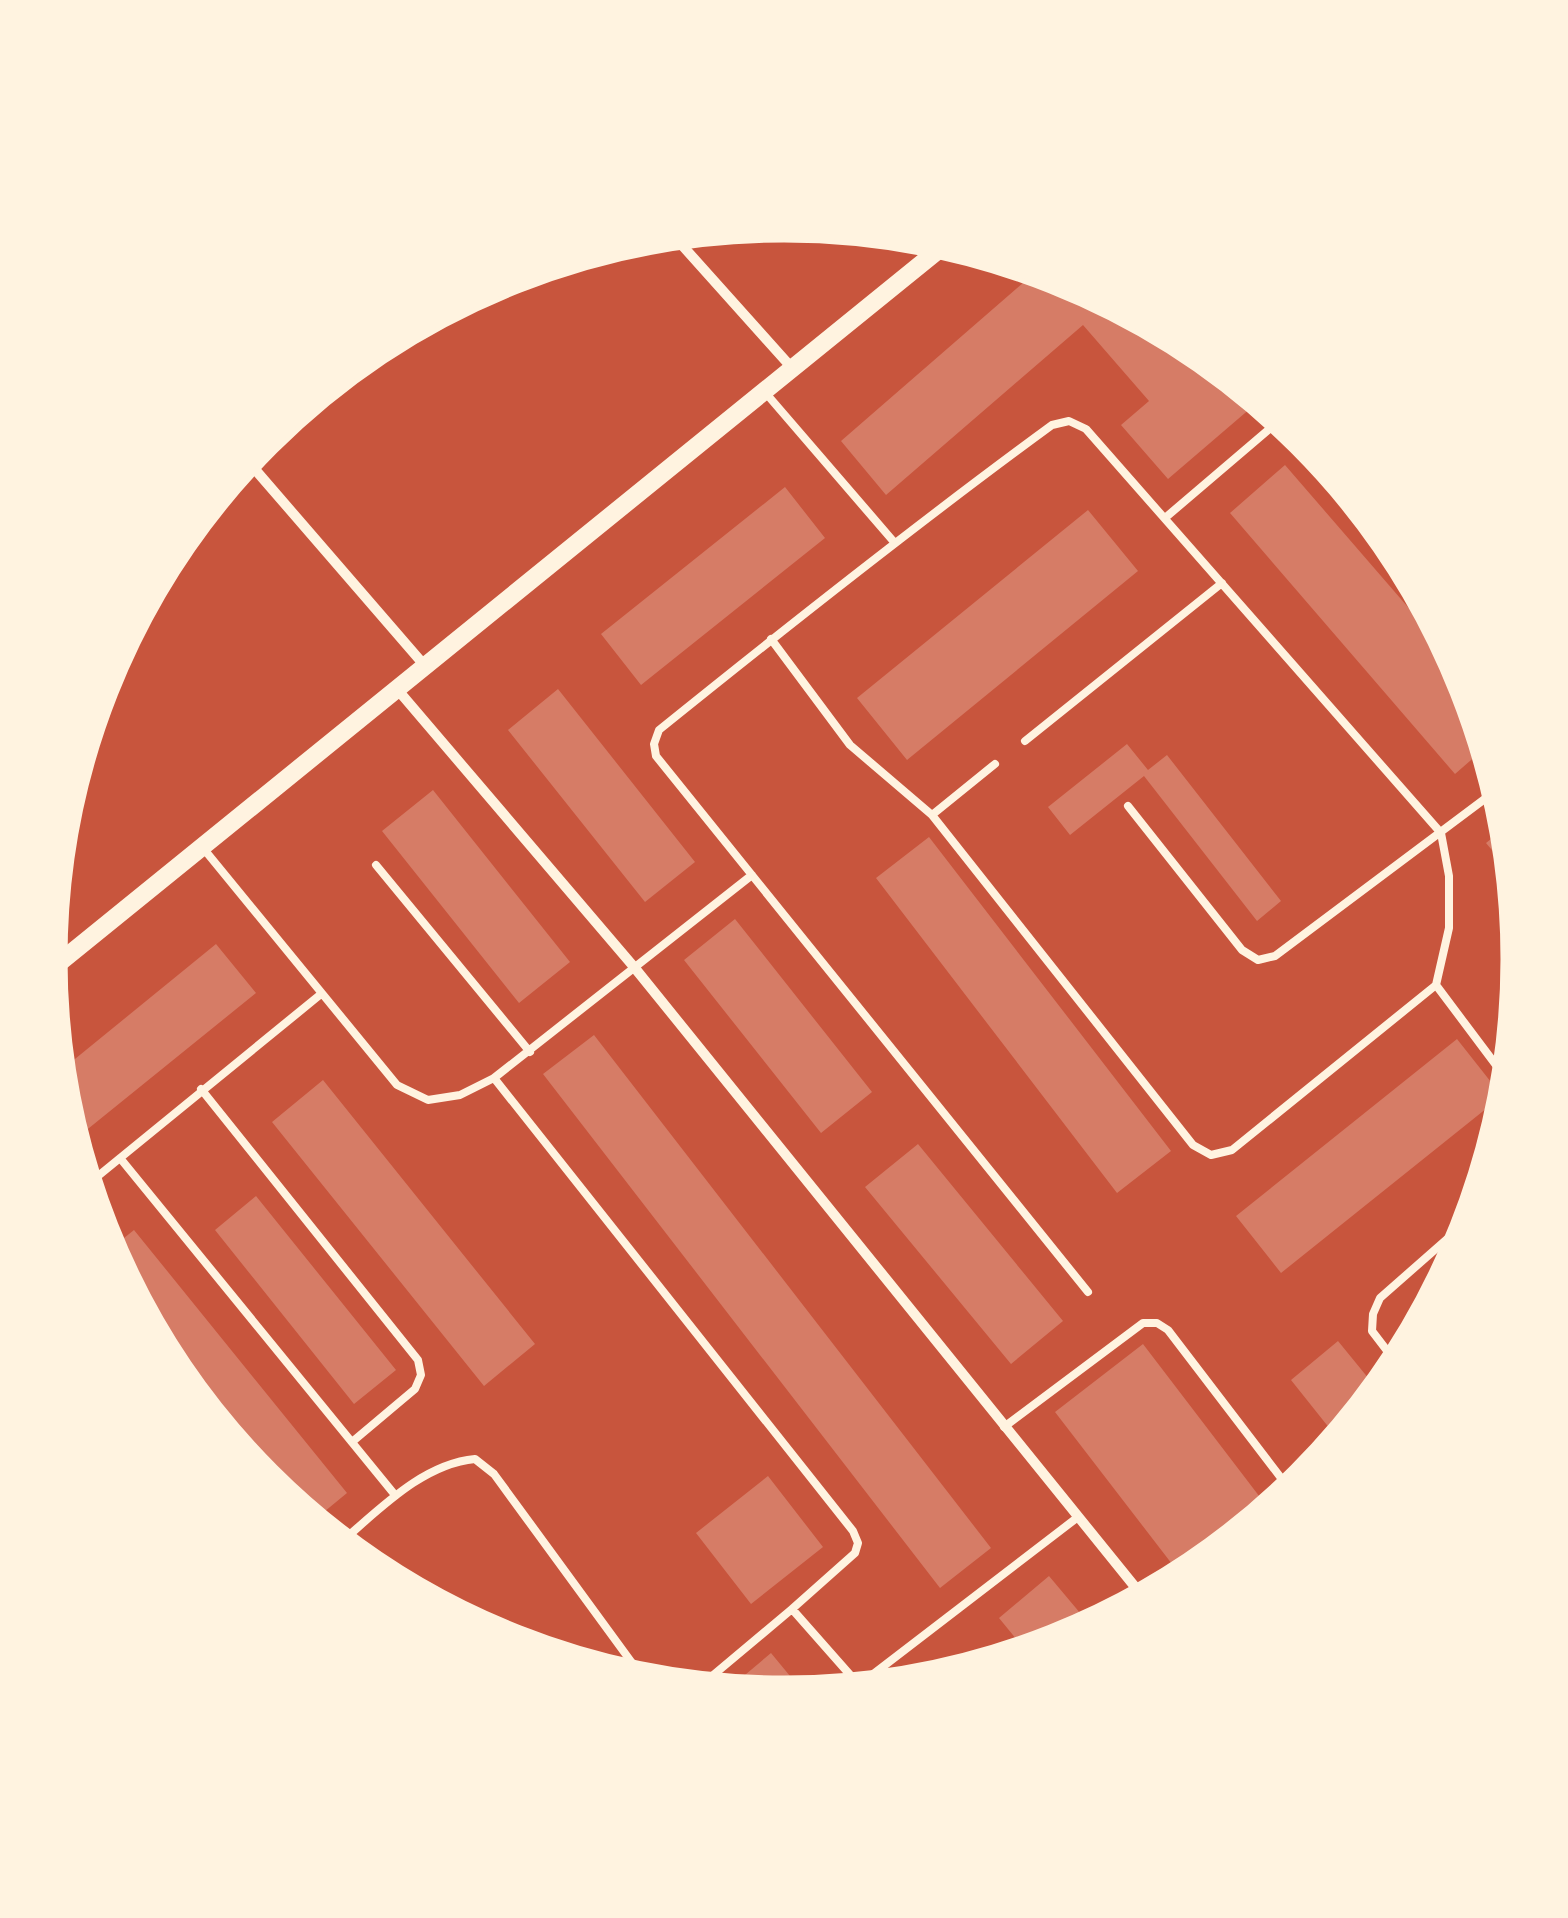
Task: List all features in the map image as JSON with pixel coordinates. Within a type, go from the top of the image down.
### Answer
[{"type":"street","points":[[684,247],[792,368]]},
{"type":"street","points":[[65,958],[930,255]]},
{"type":"street","points":[[256,472],[425,666]]},
{"type":"street","points":[[396,689],[634,968],[1135,1587]]},
{"type":"lane","points":[[764,391],[894,542]]},
{"type":"lane","points":[[771,639],[850,745],[932,815],[1193,1145],[1212,1155],[1232,1150],[1436,985],[1448,928],[1449,876],[1442,834],[1086,429],[1069,421],[1052,425],[894,542],[771,639],[659,730],[654,744],[656,756],[1088,1292]]},
{"type":"lane","points":[[1165,518],[1269,429]]},
{"type":"lane","points":[[1024,741],[1222,583]]},
{"type":"lane","points":[[932,815],[995,764]]},
{"type":"lane","points":[[1128,806],[1242,950],[1258,960],[1275,956],[1485,799]]},
{"type":"lane","points":[[202,846],[397,1085],[428,1100],[460,1095],[494,1078],[752,874]]},
{"type":"lane","points":[[376,865],[530,1052]]},
{"type":"lane","points":[[1436,985],[1495,1064]]},
{"type":"lane","points":[[99,1176],[321,994]]},
{"type":"lane","points":[[494,1078],[858,1543],[855,1553],[714,1674]]},
{"type":"lane","points":[[201,1090],[418,1360],[422,1375],[415,1389],[352,1442]]},
{"type":"lane","points":[[120,1158],[395,1496]]},
{"type":"lane","points":[[1387,1351],[1372,1331],[1373,1314],[1380,1298],[1444,1242]]},
{"type":"lane","points":[[1004,1428],[1143,1323],[1157,1323],[1168,1330],[1281,1478]]},
{"type":"lane","points":[[352,1533],[395,1496],[452,1461],[475,1460],[494,1474],[631,1661]]},
{"type":"lane","points":[[878,1672],[1078,1518]]},
{"type":"lane","points":[[792,1608],[850,1674]]},
{"type":"building","points":[[1025,282],[1144,336],[1248,410],[1168,479],[1121,425],[1149,401],[1083,325],[886,495],[841,441]]},
{"type":"building","points":[[1285,465],[1416,616],[1448,684],[1474,757],[1455,774],[1230,513]]},
{"type":"building","points":[[785,487],[825,538],[641,685],[601,634]]},
{"type":"building","points":[[1088,510],[1138,571],[907,760],[857,698]]},
{"type":"building","points":[[558,689],[695,862],[645,902],[508,730]]},
{"type":"building","points":[[1127,744],[1148,770],[1167,755],[1281,901],[1257,921],[1144,776],[1070,835],[1048,807]]},
{"type":"building","points":[[433,790],[570,962],[519,1003],[382,831]]},
{"type":"building","points":[[929,837],[1171,1151],[1117,1193],[876,878]]},
{"type":"building","points":[[735,919],[872,1092],[821,1133],[684,960]]},
{"type":"building","points":[[216,944],[256,993],[86,1131],[72,1061]]},
{"type":"building","points":[[594,1035],[991,1548],[940,1588],[543,1074]]},
{"type":"building","points":[[1457,1039],[1492,1083],[1487,1108],[1281,1273],[1236,1216]]},
{"type":"building","points":[[323,1080],[535,1344],[484,1386],[272,1122]]},
{"type":"building","points":[[918,1144],[1063,1321],[1011,1364],[865,1187]]},
{"type":"building","points":[[256,1196],[396,1370],[354,1404],[215,1230]]},
{"type":"building","points":[[134,1230],[347,1493],[324,1512],[243,1433],[214,1397],[161,1318],[122,1239]]},
{"type":"building","points":[[1338,1341],[1368,1378],[1329,1428],[1291,1380]]},
{"type":"building","points":[[1143,1344],[1260,1498],[1172,1564],[1055,1412]]},
{"type":"building","points":[[768,1476],[823,1547],[751,1604],[696,1533]]},
{"type":"building","points":[[1049,1576],[1080,1614],[1017,1639],[999,1618]]},
{"type":"building","points":[[771,1653],[791,1678],[784,1678],[743,1676]]}]
